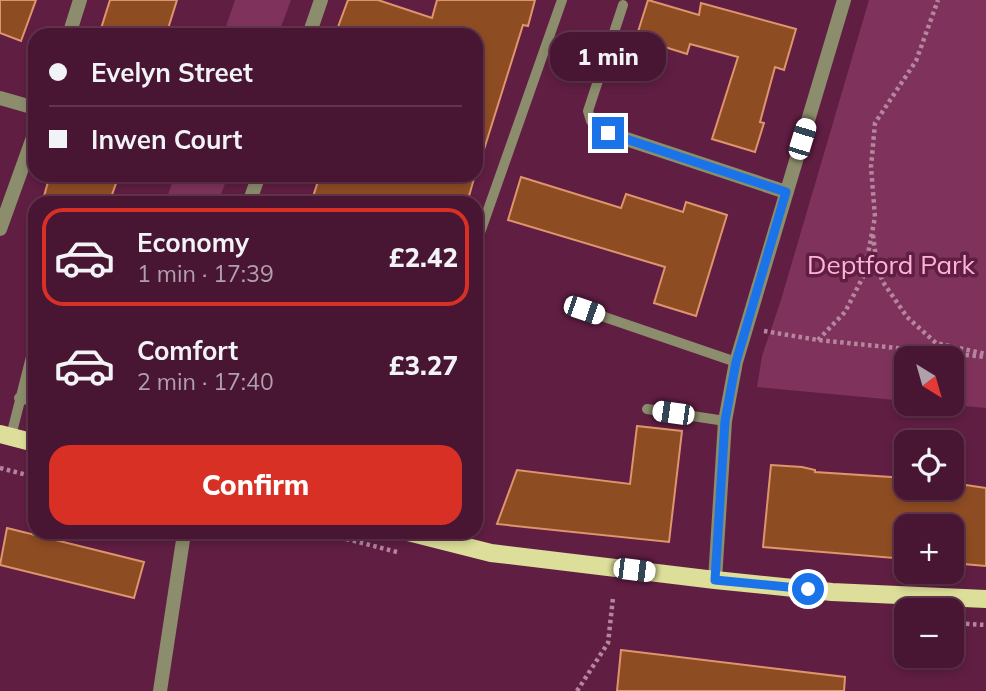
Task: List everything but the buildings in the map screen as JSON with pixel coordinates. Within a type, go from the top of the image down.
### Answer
[{"type":"main road","points":[[6,435],[28,441]]},
{"type":"main road","points":[[438,539],[503,555],[715,580],[832,592],[986,600]]},
{"type":"street","points":[[71,28],[80,0]]},
{"type":"street","points":[[311,28],[321,0]]},
{"type":"street","points":[[715,580],[725,421],[736,362],[844,0]]},
{"type":"street","points":[[0,98],[28,106]]},
{"type":"street","points":[[608,133],[786,192]]},
{"type":"street","points":[[0,229],[28,151]]},
{"type":"street","points":[[160,691],[183,540]]},
{"type":"lane","points":[[483,224],[562,0]]},
{"type":"lane","points":[[608,133],[591,121],[588,111],[623,5]]},
{"type":"lane","points":[[584,310],[736,362]]},
{"type":"lane","points":[[6,435],[28,366]]},
{"type":"lane","points":[[19,398],[28,400]]},
{"type":"lane","points":[[647,410],[725,421]]},
{"type":"path","points":[[818,340],[845,312],[864,275],[875,217],[871,167],[875,123],[916,61],[938,0]]},
{"type":"path","points":[[872,228],[877,267],[891,297],[906,317],[936,342],[986,356]]},
{"type":"path","points":[[746,327],[818,340],[986,356]]},
{"type":"path","points":[[0,468],[28,475]]},
{"type":"path","points":[[577,691],[608,643],[613,598]]},
{"type":"path","points":[[964,624],[986,625]]},
{"type":"green space","points":[[235,0],[291,0],[281,28],[225,28]]},
{"type":"green space","name":"Deptford Park","points":[[869,0],[986,0],[986,408],[964,406],[964,346],[894,346],[894,400],[757,387],[762,356]]},
{"type":"green space","points":[[172,182],[226,182],[220,196],[168,196]]},
{"type":"route","points":[[608,133],[786,192],[736,362],[725,421],[715,580],[808,589]]}]
